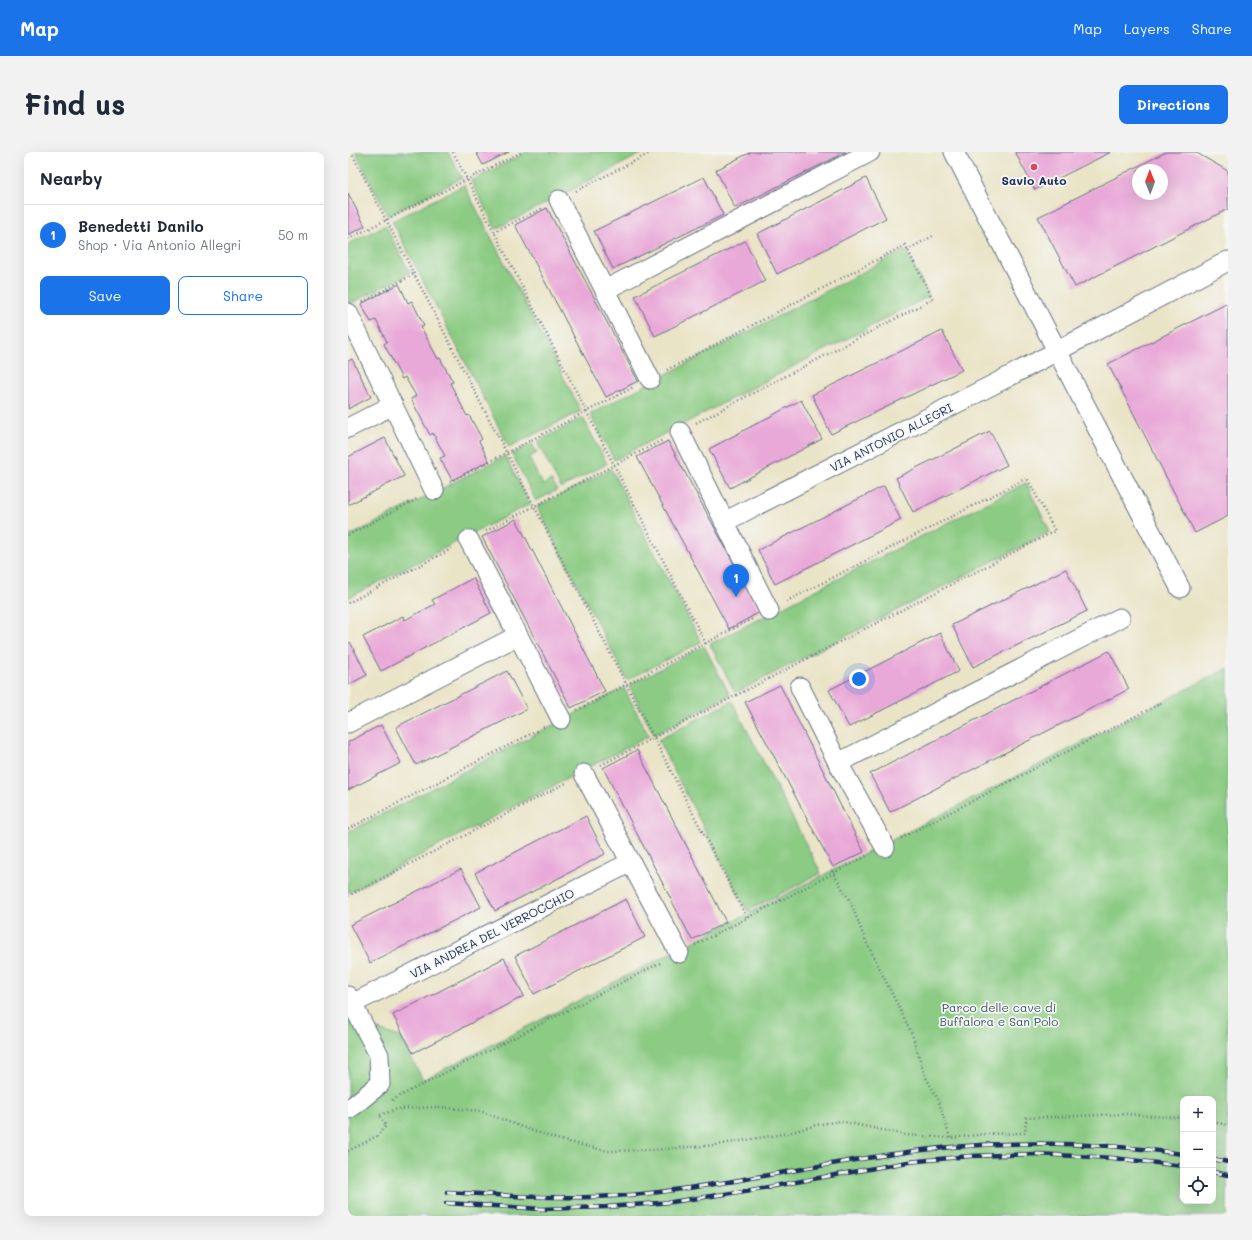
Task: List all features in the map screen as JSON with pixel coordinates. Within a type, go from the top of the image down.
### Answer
[{"type":"street","points":[[605,290],[870,152]]},
{"type":"street","points":[[954,152],[1180,588]]},
{"type":"street","points":[[559,200],[650,379]]},
{"type":"street","name":"VIA ANTONIO ALLEGRI","points":[[724,522],[1006,378],[1228,261]]},
{"type":"street","points":[[355,308],[393,405],[434,490]]},
{"type":"street","points":[[348,428],[393,405]]},
{"type":"street","points":[[680,432],[769,611]]},
{"type":"street","points":[[468,540],[561,719]]},
{"type":"street","points":[[838,764],[1120,618]]},
{"type":"street","points":[[348,723],[517,636]]},
{"type":"street","points":[[800,687],[838,764],[885,847]]},
{"type":"street","points":[[584,774],[679,953]]},
{"type":"street","name":"VIA ANDREA DEL VERROCCHIO","points":[[368,1093],[380,1084],[379,1055],[350,1000],[631,862]]},
{"type":"street","points":[[348,1109],[368,1093]]},
{"type":"path","points":[[350,152],[747,918]]},
{"type":"path","points":[[453,152],[706,644]]},
{"type":"path","points":[[348,239],[522,152]]},
{"type":"path","points":[[907,250],[933,236]]},
{"type":"path","points":[[348,534],[650,379],[905,245],[933,299],[680,432],[614,464],[348,603]]},
{"type":"path","points":[[355,308],[414,274]]},
{"type":"path","points":[[348,828],[1027,478],[1055,531],[348,896]]},
{"type":"path","points":[[390,1101],[1162,703]]},
{"type":"path","points":[[833,872],[850,903],[864,937],[912,1034],[925,1076],[938,1099],[950,1138]]},
{"type":"path","points":[[348,1151],[377,1136],[386,1126],[368,1093]]},
{"type":"path","points":[[380,1115],[397,1109],[438,1107],[480,1111],[560,1140],[608,1151],[654,1150],[716,1145],[789,1133],[816,1125],[840,1121],[906,1135],[950,1138],[986,1134],[1025,1133],[1026,1118],[1126,1114],[1180,1118]]},
{"type":"path","points":[[1216,1123],[1228,1125]]},
{"type":"green space","points":[[355,152],[448,152],[462,178],[388,216]]},
{"type":"green space","points":[[527,152],[645,152],[496,229],[471,181]]},
{"type":"green space","points":[[464,185],[581,411],[509,447],[392,221]]},
{"type":"green space","points":[[385,225],[410,273],[348,305],[348,244]]},
{"type":"green space","points":[[905,250],[929,296],[614,460],[590,414]]},
{"type":"green space","points":[[583,418],[607,464],[561,488],[537,442]]},
{"type":"green space","points":[[532,444],[537,453],[529,458],[543,485],[551,480],[557,490],[536,501],[512,454]]},
{"type":"green space","points":[[505,456],[530,504],[348,598],[348,537]]},
{"type":"green space","points":[[611,469],[701,642],[627,680],[537,507]]},
{"type":"green space","points":[[1026,483],[1050,532],[735,693],[710,644]]},
{"type":"green space","points":[[704,646],[730,695],[654,735],[629,685]]},
{"type":"green space","name":"Parco delle cave di Buffalora e San Polo","points":[[1228,668],[1227,1216],[348,1216],[348,1020],[400,1037],[423,1080]]},
{"type":"green space","points":[[624,688],[649,736],[348,893],[348,832]]},
{"type":"green space","points":[[732,701],[821,873],[747,911],[658,740]]},
{"type":"building","points":[[476,152],[509,152],[483,165]]},
{"type":"building","points":[[751,152],[846,152],[735,208],[716,170]]},
{"type":"building","points":[[1015,152],[1111,152],[1035,190]]},
{"type":"building","points":[[1166,152],[1195,152],[1228,171],[1228,209],[1075,287],[1038,217],[1132,169],[1132,200],[1168,200],[1168,164],[1142,164]]},
{"type":"building","points":[[704,177],[723,215],[613,269],[594,231]]},
{"type":"building","points":[[866,178],[886,218],[777,274],[757,234]]},
{"type":"building","points":[[348,193],[365,226],[348,235]]},
{"type":"building","points":[[547,208],[638,381],[606,397],[515,225]]},
{"type":"building","points":[[745,241],[765,281],[655,336],[635,296]]},
{"type":"building","points":[[399,284],[408,303],[412,301],[424,326],[421,327],[438,359],[440,358],[453,382],[450,383],[467,416],[469,415],[482,439],[479,441],[489,461],[452,480],[440,458],[445,456],[433,433],[430,435],[411,399],[416,396],[405,377],[402,379],[384,344],[387,342],[376,320],[371,322],[361,304]]},
{"type":"building","points":[[1228,303],[1228,516],[1195,533],[1108,364]]},
{"type":"building","points":[[942,331],[962,370],[831,434],[812,395]]},
{"type":"building","points":[[352,359],[371,397],[348,409],[348,361]]},
{"type":"building","points":[[801,400],[822,439],[730,488],[709,449]]},
{"type":"building","points":[[990,431],[1007,465],[913,512],[896,478]]},
{"type":"building","points":[[385,438],[404,476],[348,505],[348,457]]},
{"type":"building","points":[[668,441],[760,612],[729,629],[637,457]]},
{"type":"building","points":[[884,486],[901,520],[775,584],[758,550]]},
{"type":"building","points":[[516,519],[605,691],[571,708],[482,537]]},
{"type":"building","points":[[1066,569],[1087,611],[973,667],[952,625]]},
{"type":"building","points":[[473,578],[491,613],[381,671],[363,637],[403,616],[405,620],[435,604],[432,600]]},
{"type":"building","points":[[940,633],[959,671],[849,727],[829,690]]},
{"type":"building","points":[[350,642],[367,675],[348,685],[348,644]]},
{"type":"building","points":[[1109,651],[1129,689],[890,812],[870,774]]},
{"type":"building","points":[[507,671],[527,709],[416,765],[396,727]]},
{"type":"building","points":[[780,685],[864,852],[833,867],[745,702]]},
{"type":"building","points":[[381,725],[401,763],[348,790],[348,742]]},
{"type":"building","points":[[637,750],[726,922],[692,940],[603,768]]},
{"type":"building","points":[[586,816],[605,854],[495,911],[475,873]]},
{"type":"building","points":[[461,869],[481,907],[370,963],[350,925]]},
{"type":"building","points":[[626,899],[645,937],[534,994],[515,956]]},
{"type":"building","points":[[504,958],[524,996],[413,1053],[393,1015]]},
{"type":"railway","points":[[447,1192],[560,1197],[641,1194],[678,1190],[886,1155],[923,1150],[997,1144],[1072,1144],[1146,1149],[1180,1154]]},
{"type":"railway","points":[[446,1203],[541,1209],[607,1207],[672,1202],[751,1190],[908,1162],[970,1156],[1036,1154],[1113,1158],[1180,1166]]},
{"type":"railway","points":[[1216,1160],[1228,1162]]},
{"type":"railway","points":[[1216,1173],[1228,1175]]},
{"type":"place","name":"Savio Auto","points":[[1034,167]]},
{"type":"place","name":"Benedetti Danilo","points":[[736,597]]}]
